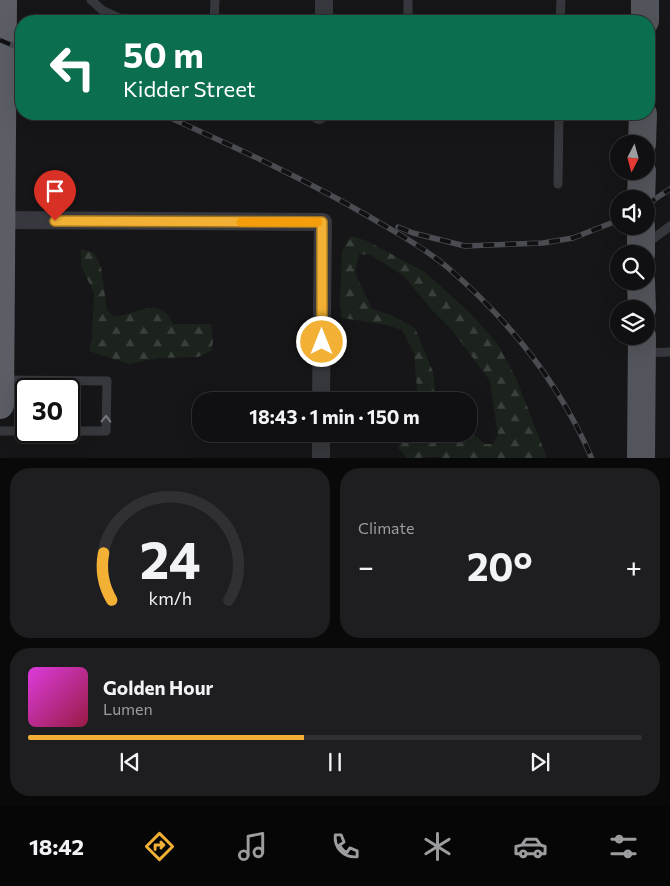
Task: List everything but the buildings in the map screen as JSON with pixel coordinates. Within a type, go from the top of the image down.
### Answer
[{"type":"highway","points":[[0,405],[3,0]]},
{"type":"main road","points":[[645,0],[645,15]]},
{"type":"main road","points":[[642,135],[643,120]]},
{"type":"main road","points":[[641,458],[642,345]]},
{"type":"street","points":[[324,0],[324,15]]},
{"type":"street","points":[[0,220],[322,222],[321,392]]},
{"type":"street","points":[[321,442],[321,458]]},
{"type":"lane","points":[[91,0],[102,10],[113,15]]},
{"type":"lane","points":[[214,0],[214,15]]},
{"type":"lane","points":[[408,0],[408,15]]},
{"type":"lane","points":[[560,0],[560,15]]},
{"type":"lane","points":[[558,184],[559,120]]},
{"type":"lane","points":[[641,243],[670,226]]},
{"type":"lane","points":[[646,345],[670,352]]},
{"type":"lane","points":[[0,380],[15,380]]},
{"type":"lane","points":[[80,381],[107,381],[106,431],[80,431]]},
{"type":"lane","points":[[0,431],[15,431]]},
{"type":"green space","points":[[351,236],[367,241],[425,272],[471,314],[497,343],[516,378],[547,458],[407,458],[398,448],[401,442],[477,442],[477,438],[485,444],[493,444],[498,435],[490,381],[453,331],[431,309],[404,276],[371,255],[359,254],[355,273],[372,309],[391,315],[415,328],[433,372],[435,392],[417,392],[414,353],[402,330],[387,325],[342,318],[340,304],[342,251]]},
{"type":"green space","points":[[81,249],[94,253],[101,267],[107,310],[114,316],[155,308],[167,314],[173,324],[211,324],[213,341],[211,351],[198,357],[158,358],[129,364],[89,351],[92,338],[94,293],[81,266]]},
{"type":"railway","points":[[0,40],[15,46]]},
{"type":"railway","points":[[175,120],[266,162],[343,202],[409,240],[447,267],[470,287],[512,331],[531,355],[565,405],[592,458]]},
{"type":"railway","points":[[655,199],[670,189]]},
{"type":"railway","points":[[398,227],[413,233],[465,246],[543,243],[573,238],[610,224]]},
{"type":"slow traffic","points":[[241,222],[318,222]]},
{"type":"route","points":[[55,221],[322,222],[322,342]]}]
